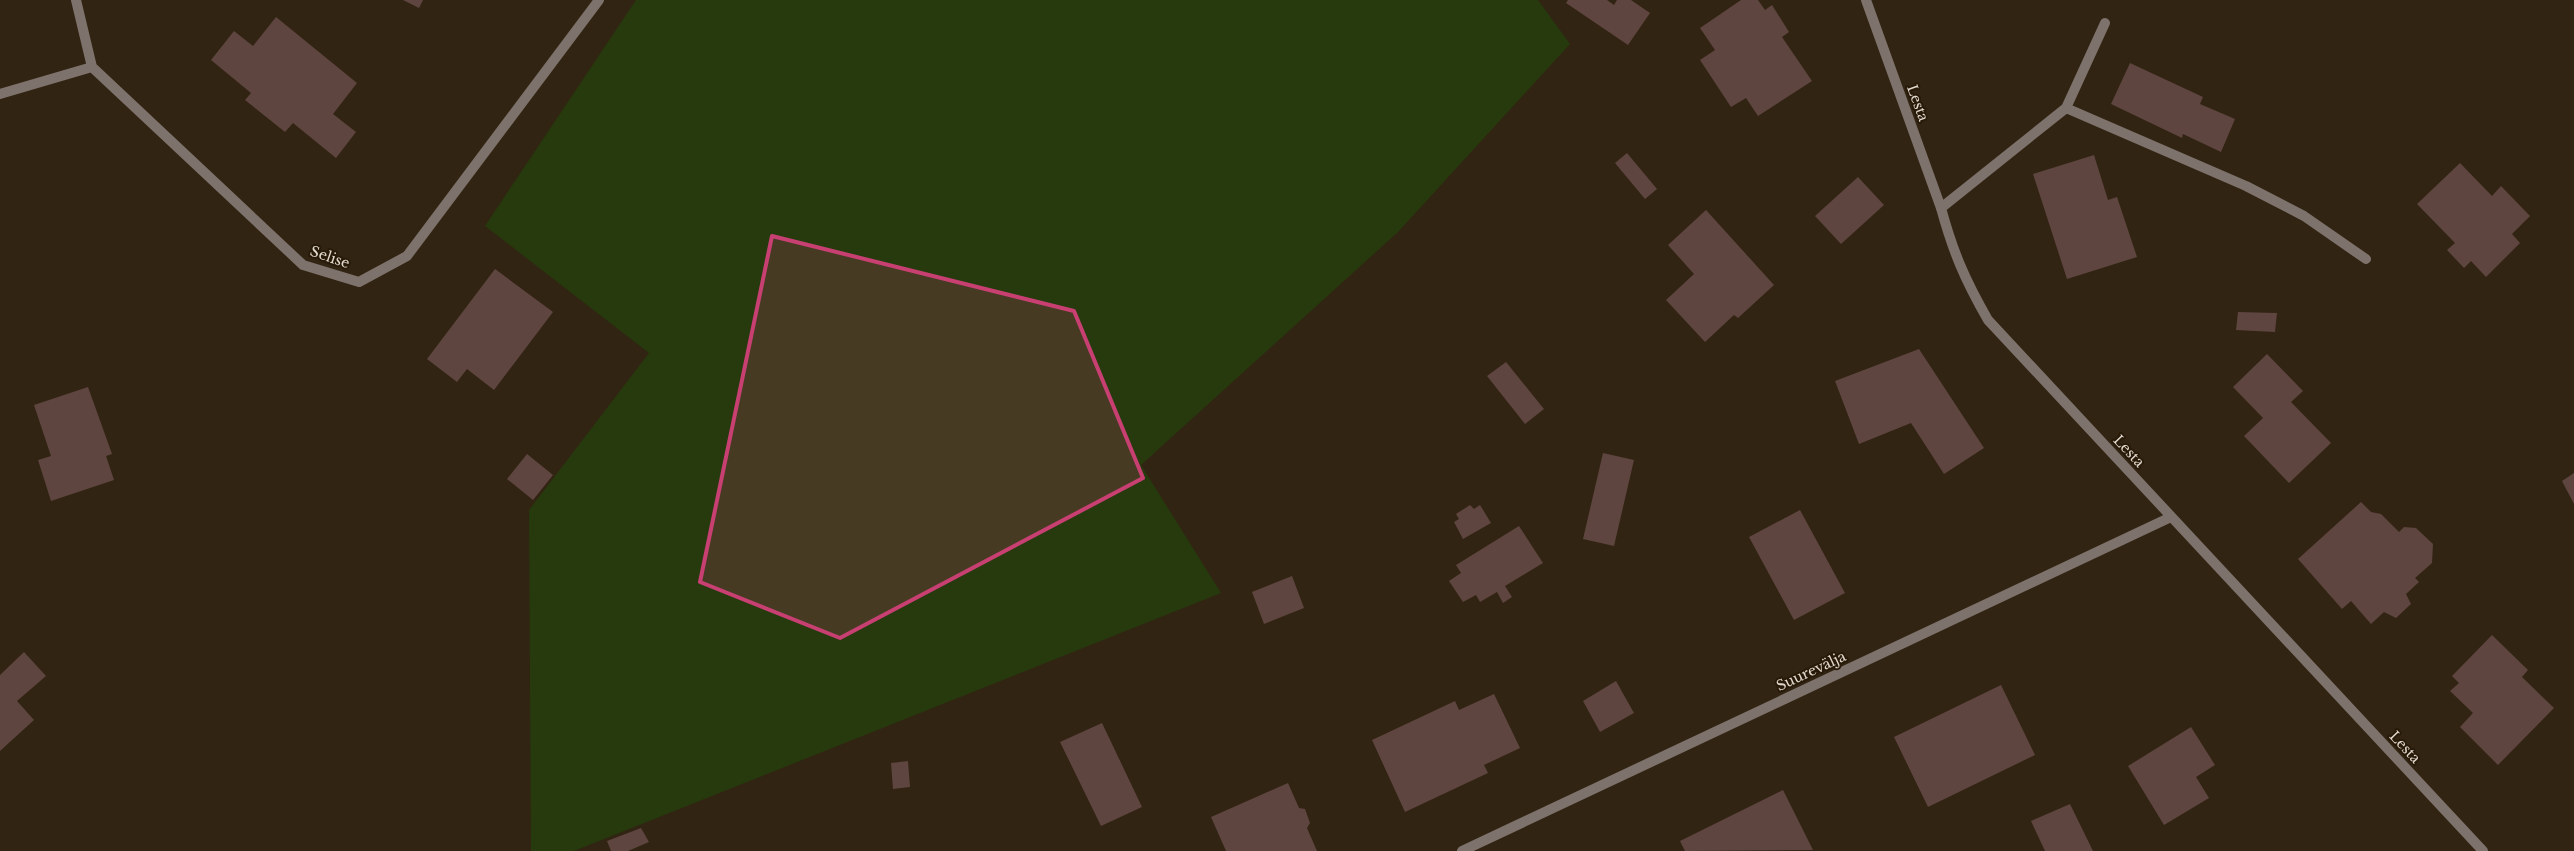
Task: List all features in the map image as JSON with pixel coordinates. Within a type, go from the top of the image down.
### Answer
[{"type":"street","points":[[0,94],[92,67],[76,0]]},
{"type":"street","name":"Selise","points":[[92,67],[303,265],[359,282],[407,256],[599,0]]},
{"type":"street","name":"Lesta","points":[[1866,0],[1964,277],[1988,320],[2483,851]]},
{"type":"street","points":[[1941,208],[2066,108],[2106,23]]},
{"type":"street","points":[[2066,108],[2246,186],[2304,216],[2366,259]]},
{"type":"street","name":"Suurevälja","points":[[1462,851],[2171,517]]},
{"type":"highlighted area","points":[[772,236],[1074,311],[1143,478],[840,638],[700,582]]},
{"type":"green space","points":[[636,0],[1538,0],[1570,44],[1398,232],[1141,465],[1221,593],[574,851],[531,851],[529,510],[649,353],[485,226]]},
{"type":"building","points":[[403,0],[423,0],[419,8]]},
{"type":"building","points":[[1568,0],[1607,0],[1614,5],[1617,0],[1631,0],[1650,13],[1628,45],[1566,3]]},
{"type":"building","points":[[1741,0],[1758,0],[1765,10],[1772,5],[1789,32],[1782,37],[1812,81],[1758,116],[1746,98],[1731,107],[1700,60],[1715,50],[1700,28]]},
{"type":"building","points":[[276,17],[357,83],[333,114],[356,132],[336,158],[293,123],[285,132],[245,100],[251,93],[211,60],[234,31],[253,46]]},
{"type":"building","points":[[2130,63],[2203,97],[2200,104],[2235,119],[2221,152],[2183,134],[2182,138],[2111,104]]},
{"type":"building","points":[[1627,153],[1657,189],[1645,199],[1615,163]]},
{"type":"building","points":[[2094,155],[2108,200],[2117,197],[2137,257],[2067,279],[2033,174]]},
{"type":"building","points":[[2460,163],[2492,196],[2501,186],[2530,216],[2512,234],[2520,243],[2486,277],[2471,261],[2464,268],[2447,250],[2455,243],[2417,204]]},
{"type":"building","points":[[1858,177],[1884,205],[1841,244],[1815,216]]},
{"type":"building","points":[[1706,210],[1774,285],[1738,318],[1734,315],[1705,342],[1666,300],[1694,274],[1668,245]]},
{"type":"building","points":[[495,269],[553,312],[494,390],[467,369],[457,382],[427,359]]},
{"type":"building","points":[[2238,312],[2277,313],[2275,332],[2236,330]]},
{"type":"building","points":[[1919,349],[1984,448],[1944,474],[1911,423],[1859,444],[1835,381]]},
{"type":"building","points":[[2267,354],[2303,391],[2291,402],[2331,443],[2289,483],[2244,436],[2263,418],[2233,387]]},
{"type":"building","points":[[1506,362],[1544,409],[1525,424],[1487,376]]},
{"type":"building","points":[[88,387],[112,454],[106,456],[114,480],[51,501],[38,460],[51,456],[34,405]]},
{"type":"building","points":[[1603,453],[1634,460],[1614,546],[1583,539]]},
{"type":"building","points":[[527,454],[553,475],[533,500],[507,479]]},
{"type":"building","points":[[2574,473],[2574,504],[2562,481]]},
{"type":"building","points":[[2361,502],[2371,512],[2381,514],[2399,532],[2404,527],[2416,528],[2433,544],[2432,563],[2415,578],[2419,582],[2406,594],[2411,604],[2396,618],[2384,612],[2371,624],[2351,601],[2342,609],[2298,559]]},
{"type":"building","points":[[1470,505],[1474,509],[1480,505],[1491,523],[1463,539],[1454,522],[1459,519],[1456,514]]},
{"type":"building","points":[[1800,510],[1845,593],[1794,620],[1749,537]]},
{"type":"building","points":[[1519,526],[1543,563],[1505,586],[1512,597],[1503,603],[1497,592],[1480,602],[1476,595],[1463,602],[1449,581],[1461,573],[1456,565]]},
{"type":"building","points":[[1292,576],[1304,608],[1264,624],[1252,592]]},
{"type":"building","points":[[2492,635],[2528,670],[2522,677],[2554,708],[2498,765],[2460,727],[2473,713],[2450,691],[2459,683],[2452,676]]},
{"type":"building","points":[[24,652],[46,676],[17,701],[34,720],[0,751],[0,675]]},
{"type":"building","points":[[1616,681],[1634,713],[1600,732],[1583,701]]},
{"type":"building","points":[[2001,685],[2035,755],[1928,807],[1894,737]]},
{"type":"building","points":[[1494,694],[1520,748],[1484,765],[1488,773],[1405,812],[1372,740],[1455,701],[1459,710]]},
{"type":"building","points":[[1102,723],[1142,807],[1101,826],[1060,742]]},
{"type":"building","points":[[2191,727],[2215,765],[2196,777],[2209,798],[2164,825],[2128,766]]},
{"type":"building","points":[[908,761],[910,787],[893,789],[891,763]]},
{"type":"building","points":[[1288,783],[1299,808],[1305,809],[1310,823],[1307,828],[1317,851],[1226,851],[1211,817]]},
{"type":"building","points":[[1783,790],[1813,850],[1685,851],[1680,841]]},
{"type":"building","points":[[2070,804],[2093,851],[2045,851],[2031,821]]},
{"type":"building","points":[[641,828],[649,842],[628,851],[611,851],[607,841]]}]
